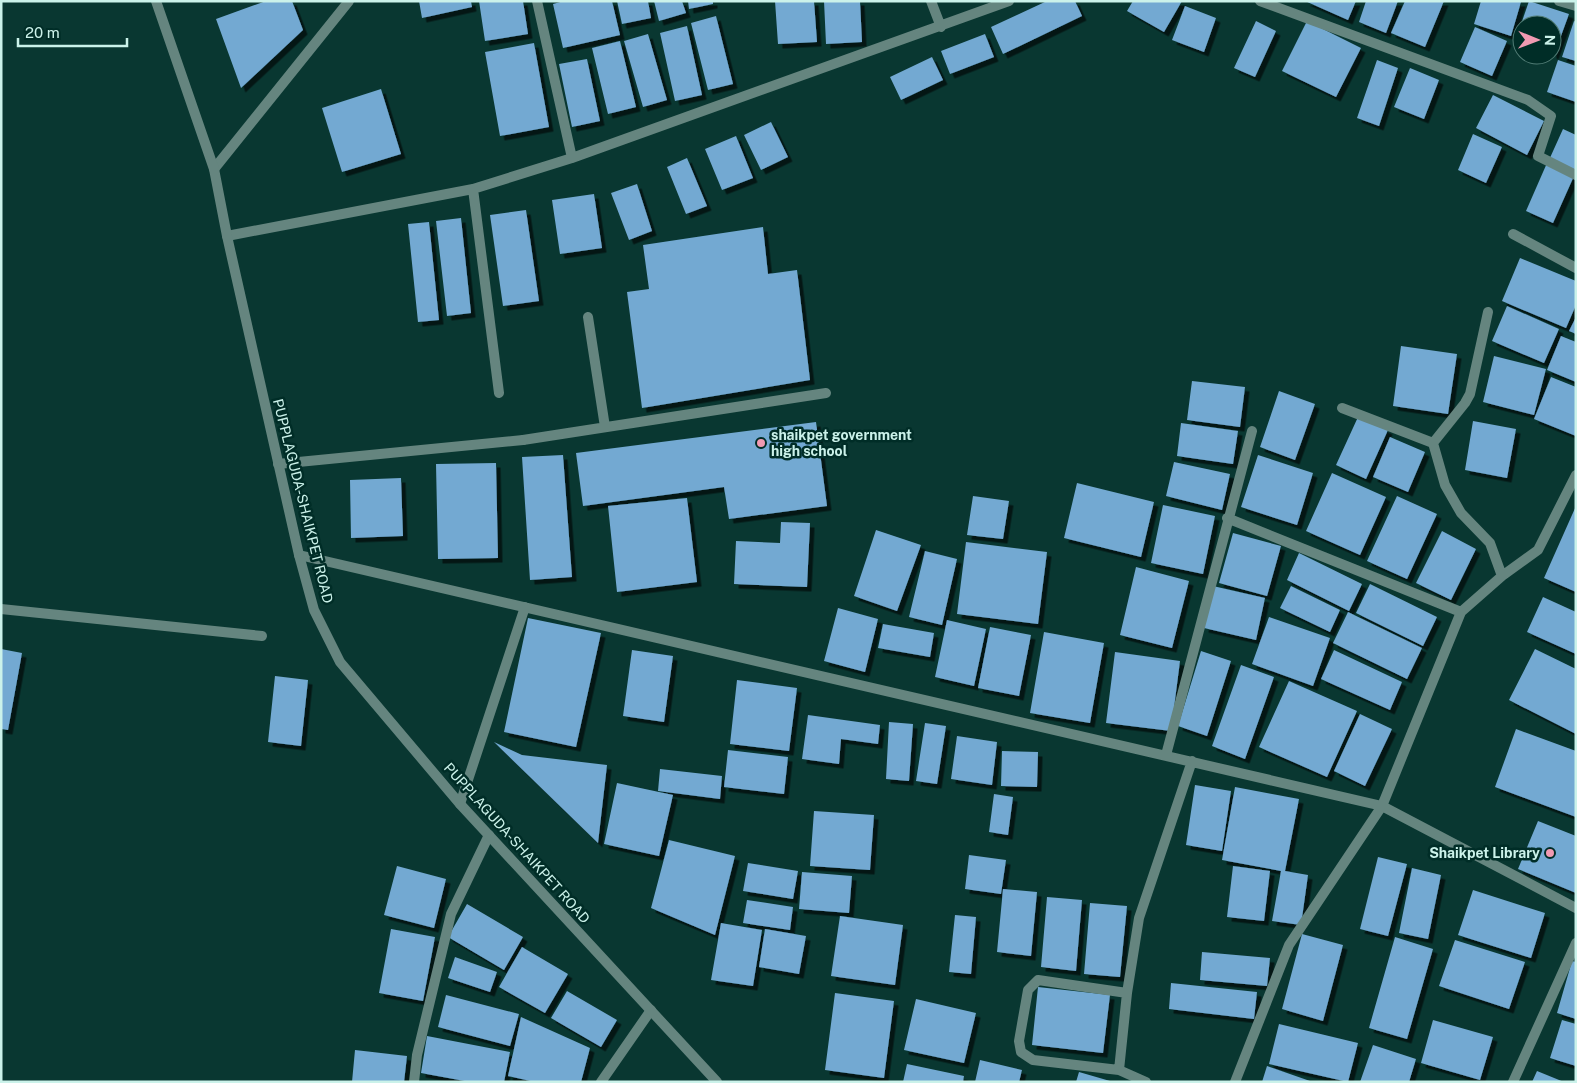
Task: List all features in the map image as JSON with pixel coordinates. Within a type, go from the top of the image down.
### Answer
[{"type":"street","name":"PUPPLAGUDA-SHAIKPET ROAD","points":[[156,1],[214,169],[227,236],[278,464],[314,610],[340,662],[460,804],[718,1082]]},
{"type":"street","points":[[214,169],[349,1]]},
{"type":"street","points":[[537,1],[572,158]]},
{"type":"street","points":[[931,1],[941,27]]},
{"type":"street","points":[[227,236],[473,189],[572,158],[1009,1]]},
{"type":"street","points":[[1260,1],[1528,100],[1551,116],[1538,156],[1576,174]]},
{"type":"street","points":[[1559,1],[1576,6]]},
{"type":"street","points":[[473,189],[499,393]]},
{"type":"street","points":[[1513,234],[1576,268]]},
{"type":"street","points":[[1433,443],[1470,394],[1488,312]]},
{"type":"street","points":[[588,317],[605,427]]},
{"type":"street","points":[[278,464],[523,440],[826,393]]},
{"type":"street","points":[[1342,408],[1433,443]]},
{"type":"street","points":[[1166,755],[1227,518],[1252,431]]},
{"type":"street","points":[[1433,443],[1445,485],[1461,513],[1490,543],[1502,576]]},
{"type":"street","points":[[1235,1082],[1289,946],[1382,806],[1461,612],[1502,576],[1538,550],[1576,475]]},
{"type":"street","points":[[1227,518],[1461,612]]},
{"type":"street","points":[[299,555],[1382,806],[1576,908]]},
{"type":"street","points":[[460,804],[525,607]]},
{"type":"street","points":[[1,609],[262,636]]},
{"type":"street","points":[[1119,1070],[1127,993],[1139,918],[1192,761]]},
{"type":"street","points":[[414,1082],[417,1055],[451,914],[489,835]]},
{"type":"street","points":[[1513,1082],[1576,943]]},
{"type":"street","points":[[1127,993],[1038,980],[1028,990],[1019,1041],[1021,1052],[1033,1060],[1119,1070],[1146,1082]]},
{"type":"street","points":[[601,1082],[651,1010]]},
{"type":"building","points":[[266,1],[292,1],[303,30],[241,88],[216,19]]},
{"type":"building","points":[[419,1],[471,1],[472,7],[422,18]]},
{"type":"building","points":[[479,1],[523,1],[528,34],[485,41]]},
{"type":"building","points":[[564,1],[612,1],[620,35],[563,48],[553,4]]},
{"type":"building","points":[[617,1],[648,1],[651,18],[622,24]]},
{"type":"building","points":[[654,1],[682,1],[686,13],[659,21]]},
{"type":"building","points":[[688,1],[713,1],[713,4],[689,9]]},
{"type":"building","points":[[775,1],[814,1],[817,42],[778,44]]},
{"type":"building","points":[[824,1],[860,1],[862,42],[826,44]]},
{"type":"building","points":[[1047,1],[1075,1],[1082,16],[1003,54],[991,27]]},
{"type":"building","points":[[1133,1],[1182,1],[1164,32],[1127,11]]},
{"type":"building","points":[[1305,1],[1356,1],[1348,20]]},
{"type":"building","points":[[1366,1],[1398,1],[1386,33],[1359,22]]},
{"type":"building","points":[[1405,1],[1444,1],[1425,47],[1391,33]]},
{"type":"building","points":[[1481,1],[1521,2],[1517,15],[1512,15],[1511,36],[1474,24]]},
{"type":"building","points":[[1529,1],[1569,14],[1562,33],[1562,15],[1524,15]]},
{"type":"building","points":[[1185,6],[1216,18],[1204,52],[1172,40]]},
{"type":"building","points":[[716,16],[733,84],[708,90],[691,23]]},
{"type":"building","points":[[1256,21],[1276,31],[1255,77],[1234,68]]},
{"type":"building","points":[[1307,21],[1361,48],[1336,97],[1282,71]]},
{"type":"building","points":[[1574,21],[1576,22],[1576,61],[1562,57]]},
{"type":"building","points":[[687,26],[702,95],[675,101],[660,33]]},
{"type":"building","points":[[1475,27],[1507,41],[1492,76],[1460,62]]},
{"type":"building","points":[[648,34],[667,100],[643,107],[624,41]]},
{"type":"building","points":[[985,34],[994,57],[950,74],[941,51]]},
{"type":"building","points":[[620,41],[636,107],[608,114],[592,48]]},
{"type":"building","points":[[534,43],[549,127],[500,136],[485,52]]},
{"type":"building","points":[[932,57],[943,80],[901,100],[890,77]]},
{"type":"building","points":[[587,59],[600,121],[572,127],[559,64]]},
{"type":"building","points":[[1377,60],[1398,68],[1379,126],[1357,118]]},
{"type":"building","points":[[1562,61],[1576,66],[1576,102],[1547,92],[1556,65],[1562,65]]},
{"type":"building","points":[[1410,68],[1439,80],[1424,119],[1394,107]]},
{"type":"building","points":[[381,89],[401,154],[342,172],[322,108]]},
{"type":"building","points":[[1493,95],[1544,121],[1527,155],[1476,128]]},
{"type":"building","points":[[771,122],[788,157],[761,170],[744,135]]},
{"type":"building","points":[[1563,129],[1576,135],[1576,173],[1549,160]]},
{"type":"building","points":[[1473,134],[1502,147],[1486,183],[1458,170]]},
{"type":"building","points":[[736,136],[753,178],[722,190],[705,149]]},
{"type":"building","points":[[687,158],[707,206],[686,214],[667,167]]},
{"type":"building","points":[[1547,163],[1574,176],[1553,223],[1526,211]]},
{"type":"building","points":[[637,184],[652,231],[629,240],[611,193]]},
{"type":"building","points":[[594,194],[602,248],[560,254],[552,200]]},
{"type":"building","points":[[526,210],[539,301],[503,306],[490,215]]},
{"type":"building","points":[[461,218],[471,313],[447,316],[436,221]]},
{"type":"building","points":[[429,222],[439,320],[418,322],[408,224]]},
{"type":"building","points":[[763,227],[768,274],[797,270],[810,380],[642,408],[627,292],[649,289],[643,245]]},
{"type":"building","points":[[1520,258],[1576,281],[1576,305],[1566,328],[1502,301]]},
{"type":"building","points":[[1507,306],[1559,329],[1544,363],[1492,341]]},
{"type":"building","points":[[1576,317],[1576,334],[1569,331]]},
{"type":"building","points":[[1561,336],[1576,342],[1576,382],[1547,370]]},
{"type":"building","points":[[1401,346],[1457,354],[1448,414],[1393,406]]},
{"type":"building","points":[[1494,356],[1546,369],[1534,415],[1483,402]]},
{"type":"building","points":[[1551,377],[1576,387],[1576,436],[1534,419]]},
{"type":"building","points":[[1192,381],[1245,387],[1240,427],[1187,420]]},
{"type":"building","points":[[1279,391],[1315,404],[1295,460],[1260,447]]},
{"type":"building","points":[[1358,417],[1388,430],[1366,479],[1336,465]]},
{"type":"building","points":[[1473,421],[1516,429],[1507,478],[1465,470]]},
{"type":"building","points":[[816,422],[827,506],[729,519],[724,487],[583,506],[576,453]]},
{"type":"building","points":[[1181,423],[1238,431],[1233,464],[1177,456]]},
{"type":"building","points":[[1390,437],[1425,452],[1408,492],[1373,477]]},
{"type":"building","points":[[563,455],[572,577],[530,580],[522,457]]},
{"type":"building","points":[[1258,455],[1313,473],[1297,525],[1241,507]]},
{"type":"building","points":[[1174,462],[1230,474],[1222,510],[1166,496]]},
{"type":"building","points":[[496,463],[498,558],[438,559],[436,464]]},
{"type":"building","points":[[1332,473],[1386,497],[1360,555],[1306,531]]},
{"type":"building","points":[[401,478],[403,536],[351,538],[350,480]]},
{"type":"building","points":[[1077,483],[1154,502],[1141,557],[1064,538]]},
{"type":"building","points":[[973,496],[1009,501],[1003,539],[967,535]]},
{"type":"building","points":[[1397,496],[1437,514],[1407,579],[1367,561]]},
{"type":"building","points":[[687,498],[697,582],[617,592],[608,506]]},
{"type":"building","points":[[1163,505],[1215,516],[1203,574],[1151,563]]},
{"type":"building","points":[[1576,506],[1576,592],[1544,578]]},
{"type":"building","points":[[781,522],[810,523],[807,587],[734,584],[736,541],[780,543]]},
{"type":"building","points":[[876,530],[921,545],[897,611],[854,596]]},
{"type":"building","points":[[1442,531],[1476,549],[1451,600],[1416,583]]},
{"type":"building","points":[[1233,533],[1281,546],[1267,596],[1219,583]]},
{"type":"building","points":[[966,542],[1047,552],[1038,624],[957,614]]},
{"type":"building","points":[[925,551],[957,559],[942,625],[909,617]]},
{"type":"building","points":[[1299,553],[1362,584],[1349,611],[1287,580]]},
{"type":"building","points":[[1136,567],[1189,581],[1172,648],[1120,635]]},
{"type":"building","points":[[1370,584],[1437,617],[1423,646],[1356,613]]},
{"type":"building","points":[[1213,586],[1265,598],[1256,640],[1204,628]]},
{"type":"building","points":[[1291,586],[1340,610],[1330,632],[1280,608]]},
{"type":"building","points":[[1543,597],[1576,612],[1576,654],[1527,632]]},
{"type":"building","points":[[838,608],[878,619],[865,672],[824,661]]},
{"type":"building","points":[[1348,612],[1422,648],[1407,679],[1333,643]]},
{"type":"building","points":[[1269,617],[1330,638],[1313,686],[1252,664]]},
{"type":"building","points":[[528,618],[601,633],[576,747],[504,732]]},
{"type":"building","points":[[947,620],[986,629],[974,686],[935,677]]},
{"type":"building","points":[[883,624],[934,633],[930,657],[878,648]]},
{"type":"building","points":[[990,627],[1031,635],[1019,696],[978,688]]},
{"type":"building","points":[[1044,632],[1104,643],[1090,723],[1030,713]]},
{"type":"building","points":[[1,649],[22,653],[8,730],[1,729]]},
{"type":"building","points":[[1535,649],[1576,669],[1576,734],[1509,700]]},
{"type":"building","points":[[632,650],[673,656],[664,722],[623,716]]},
{"type":"building","points":[[1334,650],[1402,682],[1390,710],[1321,679]]},
{"type":"building","points":[[1201,651],[1231,661],[1207,736],[1178,726]]},
{"type":"building","points":[[1115,652],[1180,661],[1171,731],[1106,723]]},
{"type":"building","points":[[1241,665],[1274,677],[1245,759],[1212,746]]},
{"type":"building","points":[[275,676],[308,680],[301,746],[268,742]]},
{"type":"building","points":[[737,680],[797,688],[789,751],[730,744]]},
{"type":"building","points":[[1289,681],[1357,711],[1327,777],[1259,747]]},
{"type":"building","points":[[1360,714],[1392,729],[1365,786],[1334,771]]},
{"type":"building","points":[[808,715],[880,725],[878,744],[841,739],[839,764],[802,759]]},
{"type":"building","points":[[889,722],[913,724],[909,781],[886,779]]},
{"type":"building","points":[[925,723],[946,726],[937,784],[916,781]]},
{"type":"building","points":[[1516,729],[1576,751],[1576,817],[1495,787]]},
{"type":"building","points":[[957,736],[997,742],[992,785],[951,779]]},
{"type":"building","points":[[494,742],[522,755],[607,765],[598,843]]},
{"type":"building","points":[[728,750],[788,757],[784,794],[724,787]]},
{"type":"building","points":[[1002,751],[1038,752],[1037,787],[1001,786]]},
{"type":"building","points":[[660,769],[722,776],[720,799],[658,791]]},
{"type":"building","points":[[617,783],[673,795],[659,856],[604,844]]},
{"type":"building","points":[[1195,785],[1231,791],[1222,851],[1186,845]]},
{"type":"building","points":[[1235,787],[1299,799],[1285,871],[1308,875],[1301,925],[1272,921],[1281,871],[1222,860]]},
{"type":"building","points":[[994,794],[1013,797],[1008,835],[989,832]]},
{"type":"building","points":[[814,811],[874,815],[870,870],[810,866]]},
{"type":"building","name":"Shaikpet Library","points":[[1538,821],[1576,836],[1576,893],[1518,869]]},
{"type":"building","points":[[669,840],[735,856],[715,935],[651,908]]},
{"type":"building","points":[[969,855],[1006,860],[1001,894],[965,889]]},
{"type":"building","points":[[1378,857],[1407,864],[1388,936],[1360,929]]},
{"type":"building","points":[[748,863],[798,871],[793,899],[743,891]]},
{"type":"building","points":[[397,866],[446,879],[434,928],[384,915]]},
{"type":"building","points":[[1233,866],[1270,871],[1264,921],[1227,917]]},
{"type":"building","points":[[1412,868],[1441,875],[1428,939],[1399,933]]},
{"type":"building","points":[[802,872],[852,876],[849,913],[799,909]]},
{"type":"building","points":[[1003,889],[1037,892],[1031,956],[997,952]]},
{"type":"building","points":[[1473,890],[1545,913],[1531,958],[1458,935]]},
{"type":"building","points":[[1047,897],[1082,900],[1076,971],[1041,967]]},
{"type":"building","points":[[747,900],[793,907],[790,930],[743,923]]},
{"type":"building","points":[[1090,903],[1127,906],[1120,977],[1084,974]]},
{"type":"building","points":[[467,904],[523,937],[504,970],[448,937]]},
{"type":"building","points":[[955,915],[976,917],[971,974],[949,972]]},
{"type":"building","points":[[840,916],[903,925],[895,985],[831,976]]},
{"type":"building","points":[[721,923],[762,930],[753,986],[711,980]]},
{"type":"building","points":[[391,929],[435,937],[423,1001],[379,993]]},
{"type":"building","points":[[765,929],[806,936],[799,974],[759,967]]},
{"type":"building","points":[[1302,934],[1343,945],[1323,1021],[1282,1009]]},
{"type":"building","points":[[1395,937],[1433,949],[1407,1039],[1369,1028]]},
{"type":"building","points":[[1455,940],[1525,962],[1509,1009],[1439,986]]},
{"type":"building","points":[[522,947],[568,974],[545,1013],[499,987]]},
{"type":"building","points":[[1202,952],[1270,958],[1267,986],[1200,980]]},
{"type":"building","points":[[455,957],[497,972],[490,992],[448,978]]},
{"type":"building","points":[[1572,961],[1576,962],[1576,1019],[1557,1013]]},
{"type":"building","points":[[1171,983],[1257,992],[1254,1019],[1169,1009]]},
{"type":"building","points":[[1038,987],[1110,995],[1103,1053],[1032,1045]]},
{"type":"building","points":[[567,991],[617,1020],[601,1047],[551,1018]]},
{"type":"building","points":[[835,993],[894,1001],[884,1078],[825,1070]]},
{"type":"building","points":[[446,995],[519,1014],[510,1046],[438,1027]]},
{"type":"building","points":[[916,999],[976,1013],[964,1063],[904,1050]]},
{"type":"building","points":[[521,1017],[590,1048],[581,1082],[535,1082],[508,1076]]},
{"type":"building","points":[[1433,1020],[1493,1037],[1480,1080],[1421,1063]]},
{"type":"building","points":[[1562,1020],[1576,1024],[1576,1066],[1550,1058]]},
{"type":"building","points":[[1279,1024],[1358,1043],[1348,1082],[1269,1064]]},
{"type":"building","points":[[427,1036],[510,1052],[504,1082],[470,1082],[421,1073]]},
{"type":"building","points":[[1373,1045],[1416,1059],[1409,1082],[1360,1082]]},
{"type":"building","points":[[355,1050],[407,1056],[404,1082],[352,1082]]},
{"type":"building","points":[[980,1060],[1022,1070],[1019,1082],[975,1082]]},
{"type":"building","points":[[907,1064],[964,1076],[963,1082],[903,1082]]},
{"type":"building","points":[[1267,1066],[1310,1081],[1310,1082],[1262,1082]]},
{"type":"building","points":[[1537,1071],[1564,1082],[1532,1082]]},
{"type":"building","points":[[1079,1072],[1110,1081],[1110,1082],[1076,1082]]},
{"type":"place","name":"shaikpet government high school","points":[[761,443]]},
{"type":"place","name":"Shaikpet Library","points":[[1550,853]]}]
